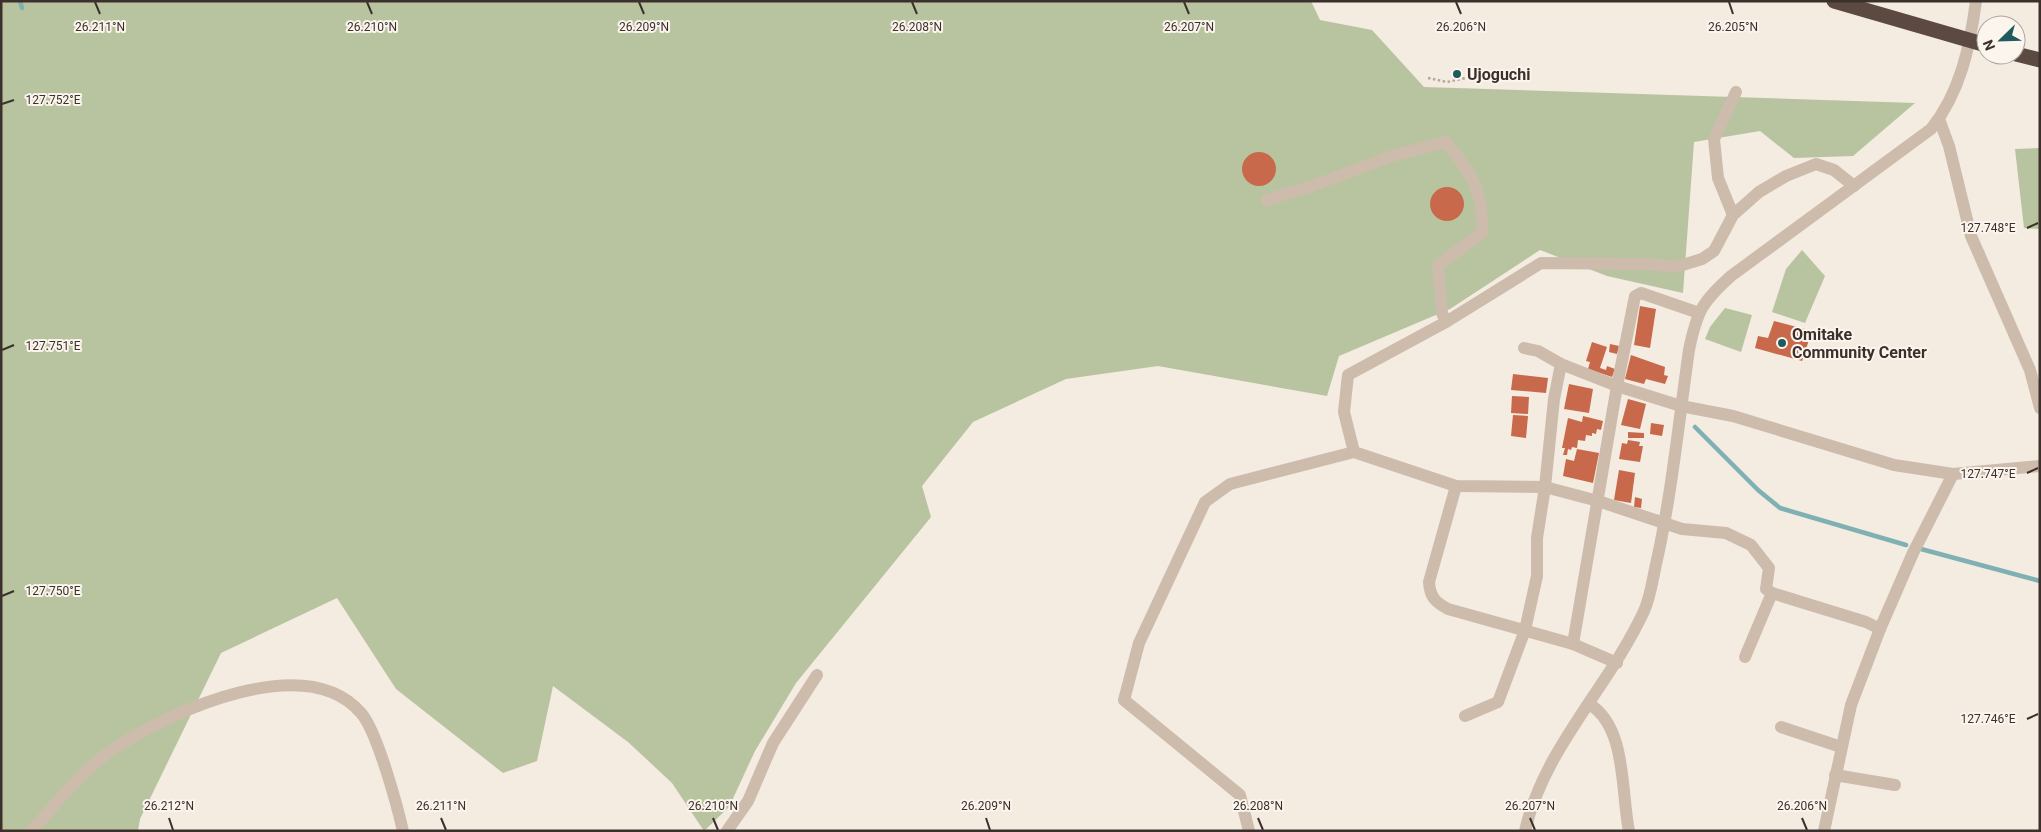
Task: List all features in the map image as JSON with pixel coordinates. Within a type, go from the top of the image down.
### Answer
[{"type":"highway","points":[[1834,1],[1976,42]]},
{"type":"highway","points":[[2026,56],[2040,60]]},
{"type":"street","points":[[1525,831],[1538,790],[1549,768],[1617,663],[1645,610],[1665,523],[1689,350],[1699,313],[1712,292],[1731,276],[1922,137],[1939,119],[1954,93],[1970,40],[1976,1]]},
{"type":"street","points":[[1733,215],[1718,178],[1714,139],[1736,92]]},
{"type":"street","points":[[1939,119],[1949,146],[1970,236],[2030,370],[2040,408]]},
{"type":"street","points":[[1267,200],[1312,186],[1392,156],[1446,142],[1472,175],[1483,210],[1482,232],[1438,265],[1442,313],[1446,322]]},
{"type":"street","points":[[1354,452],[1344,412],[1348,375],[1446,322],[1540,263],[1650,264],[1676,267],[1702,259],[1714,251],[1733,215],[1759,192],[1786,176],[1816,164],[1834,170],[1854,186]]},
{"type":"street","points":[[1573,644],[1617,386],[1635,296],[1641,293],[1699,313]]},
{"type":"street","points":[[1524,348],[1538,351],[1561,364],[1617,386],[1681,406],[1733,416],[1894,465],[1953,474],[2040,466]]},
{"type":"street","points":[[1465,716],[1498,702],[1526,630],[1537,576],[1537,538],[1545,487],[1554,399],[1561,364]]},
{"type":"street","points":[[1248,831],[1240,795],[1124,700],[1139,643],[1204,502],[1230,484],[1354,452],[1456,486],[1545,487],[1682,529],[1726,533],[1751,545],[1769,568],[1766,589],[1772,593],[1866,622],[1880,629]]},
{"type":"street","points":[[1824,831],[1851,705],[1880,629],[1913,553],[1953,474]]},
{"type":"street","points":[[1456,486],[1429,582],[1430,594],[1437,603],[1448,610],[1573,644],[1617,663]]},
{"type":"street","points":[[1745,657],[1772,593]]},
{"type":"street","points":[[727,831],[748,802],[773,743],[817,676]]},
{"type":"street","points":[[31,831],[97,762],[117,746],[200,705],[246,690],[270,686],[314,689],[332,694],[362,713],[371,731],[403,831]]},
{"type":"street","points":[[1589,704],[1597,709],[1605,718],[1620,755],[1628,831]]},
{"type":"street","points":[[1781,727],[1841,747]]},
{"type":"street","points":[[1835,775],[1895,785]]},
{"type":"path","points":[[1428,78],[1447,82],[1470,77]]},
{"type":"green space","points":[[1,1],[1311,1],[1320,20],[1372,30],[1424,87],[1915,103],[1853,156],[1794,158],[1760,131],[1694,142],[1683,293],[1607,276],[1540,250],[1450,309],[1339,356],[1327,396],[1158,366],[1066,379],[973,422],[922,486],[931,517],[796,683],[755,751],[729,807],[704,831],[672,783],[628,742],[553,686],[537,761],[503,773],[396,689],[337,598],[221,653],[140,819],[138,831],[1,831]]},
{"type":"green space","points":[[2040,148],[2040,229],[2024,228],[2015,149]]},
{"type":"green space","points":[[1802,250],[1825,276],[1805,323],[1772,312],[1786,269]]},
{"type":"green space","points":[[1725,308],[1752,315],[1741,352],[1705,339],[1710,327]]},
{"type":"building","points":[[1259,152],[1266,153],[1271,157],[1275,162],[1275,176],[1271,181],[1266,185],[1259,186],[1252,185],[1247,181],[1243,176],[1242,169],[1243,162],[1247,157],[1252,153]]},
{"type":"building","points":[[1447,187],[1454,188],[1459,192],[1463,197],[1463,211],[1459,216],[1454,220],[1447,221],[1440,220],[1435,216],[1431,211],[1430,204],[1431,197],[1435,192],[1440,188]]},
{"type":"building","points":[[1640,306],[1656,309],[1650,348],[1634,345]]},
{"type":"building","name":"Omitake Community Center","points":[[1774,321],[1812,331],[1802,361],[1755,348],[1758,336],[1768,338]]},
{"type":"building","points":[[1592,342],[1607,347],[1600,368],[1606,370],[1607,366],[1615,369],[1612,377],[1588,369],[1590,362],[1586,361]]},
{"type":"building","points":[[1610,344],[1619,346],[1617,354],[1609,352]]},
{"type":"building","points":[[1631,355],[1665,367],[1664,375],[1668,376],[1665,384],[1646,379],[1644,384],[1625,379]]},
{"type":"building","points":[[1513,374],[1548,378],[1546,393],[1511,390]]},
{"type":"building","points":[[1569,384],[1593,389],[1589,413],[1564,409]]},
{"type":"building","points":[[1512,396],[1529,397],[1528,414],[1511,413]]},
{"type":"building","points":[[1628,399],[1646,404],[1640,429],[1621,425]]},
{"type":"building","points":[[1513,415],[1528,416],[1526,438],[1511,436]]},
{"type":"building","points":[[1583,416],[1603,421],[1601,430],[1597,429],[1596,434],[1592,433],[1592,436],[1586,435],[1585,441],[1578,440],[1577,448],[1572,447],[1571,450],[1568,449],[1567,455],[1563,455],[1565,448],[1562,448],[1568,418],[1582,422]]},
{"type":"building","points":[[1651,423],[1664,425],[1662,436],[1650,434]]},
{"type":"building","points":[[1628,432],[1644,433],[1644,438],[1628,438]]},
{"type":"building","points":[[1628,440],[1640,442],[1639,446],[1643,446],[1640,462],[1619,459],[1622,443],[1627,444]]},
{"type":"building","points":[[1577,449],[1599,453],[1593,483],[1563,476],[1566,459],[1574,461]]},
{"type":"building","points":[[1619,470],[1635,473],[1631,503],[1614,500]]},
{"type":"building","points":[[1635,497],[1642,499],[1641,508],[1634,507]]},
{"type":"waterway","points":[[20,1],[22,8]]},
{"type":"waterway","points":[[1695,427],[1758,490],[1780,508],[1906,545]]},
{"type":"waterway","points":[[1921,549],[2040,581]]},
{"type":"place","name":"Ujoguchi","points":[[1457,74]]},
{"type":"place","name":"Omitake Community Center","points":[[1782,343]]}]
